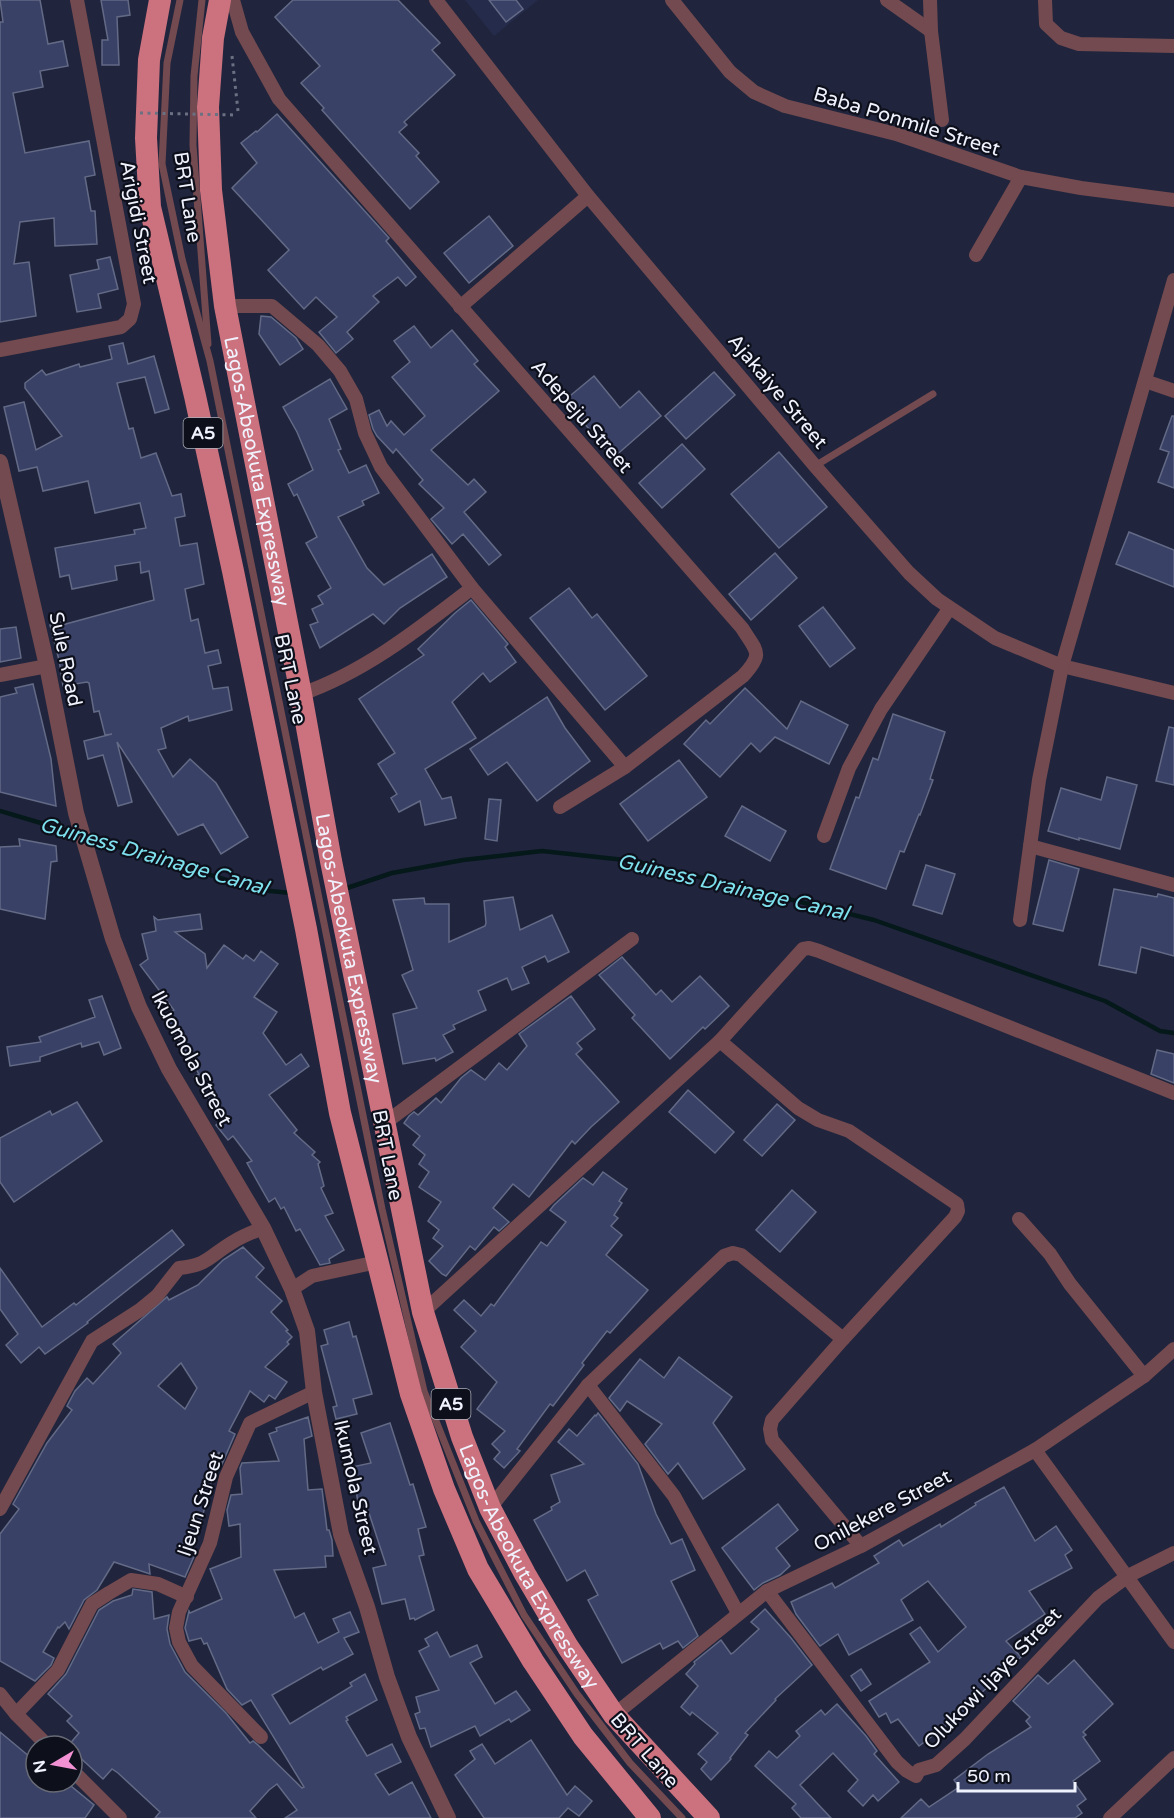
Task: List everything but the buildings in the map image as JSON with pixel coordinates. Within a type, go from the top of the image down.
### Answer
[{"type":"highway","name":"Lagos-Abeokuta Expressway","points":[[160,0],[149,60],[146,138],[150,207],[195,396],[233,571],[312,863],[325,926],[385,1123],[423,1312],[462,1437],[490,1508],[525,1574],[568,1647],[614,1715],[709,1818]]},
{"type":"highway","name":"Lagos-Abeokuta Expressway","points":[[220,0],[213,38],[208,107],[211,190],[225,306],[302,694],[312,863],[325,926],[340,1113],[411,1394],[444,1489],[478,1569],[533,1661],[583,1736],[647,1817]]},
{"type":"street","name":"Arigidi Street","points":[[0,350],[121,327],[130,319],[134,304],[77,0]]},
{"type":"street","name":"Adepeju Street","points":[[233,0],[242,32],[279,99],[742,628],[756,650],[755,663],[743,676],[625,767],[560,807]]},
{"type":"street","name":"Ajakaiye Street","points":[[436,0],[588,196],[815,466],[909,573],[949,609],[995,638],[1062,666],[1174,693]]},
{"type":"street","name":"Baba Ponmile Street","points":[[672,0],[730,72],[754,92],[785,106],[896,134],[1021,177],[1081,188],[1174,200]]},
{"type":"street","points":[[888,0],[931,32]]},
{"type":"street","points":[[930,0],[931,32],[942,120]]},
{"type":"street","points":[[1045,0],[1046,24],[1062,38],[1079,44],[1174,45]]},
{"type":"street","points":[[976,255],[1021,177]]},
{"type":"street","points":[[460,307],[588,196]]},
{"type":"street","points":[[1020,920],[1039,780],[1062,666],[1174,280]]},
{"type":"street","points":[[225,306],[272,306],[318,345],[340,371],[356,399],[365,433],[381,467],[472,588],[625,767]]},
{"type":"street","points":[[1145,381],[1174,391]]},
{"type":"street","name":"Sule Road","points":[[0,462],[47,666],[76,813],[92,864]]},
{"type":"street","points":[[302,694],[342,677],[404,639],[472,588]]},
{"type":"street","points":[[824,836],[849,768],[881,708],[949,609]]},
{"type":"street","points":[[0,675],[47,666]]},
{"type":"street","points":[[1030,846],[1174,885]]},
{"type":"street","name":"Ikuomola Street","points":[[92,864],[113,939],[139,1007],[169,1070],[263,1228]]},
{"type":"street","points":[[385,1123],[632,939]]},
{"type":"street","points":[[423,1312],[720,1041],[803,949],[808,948],[1174,1094]]},
{"type":"street","points":[[720,1041],[798,1108],[818,1120],[849,1131],[957,1204],[958,1211],[955,1217],[772,1420],[770,1429],[772,1440],[861,1546]]},
{"type":"street","points":[[1019,1219],[1050,1254],[1070,1284],[1144,1376]]},
{"type":"street","points":[[0,1509],[92,1341],[140,1310],[157,1296],[179,1268],[197,1266],[233,1241],[263,1228]]},
{"type":"street","name":"Ikumola Street","points":[[263,1228],[292,1289],[307,1331],[314,1392],[341,1534],[367,1607],[387,1677],[409,1737],[448,1818]]},
{"type":"street","points":[[490,1508],[588,1385],[724,1256],[733,1253],[741,1255],[843,1339]]},
{"type":"street","points":[[292,1289],[312,1276],[377,1262]]},
{"type":"street","name":"Onilekere Street","points":[[614,1715],[766,1591],[861,1546],[1035,1450],[1144,1376],[1174,1349]]},
{"type":"street","points":[[588,1385],[674,1496],[738,1613]]},
{"type":"street","name":"Ijeun Street","points":[[261,1737],[192,1666],[184,1652],[176,1628],[179,1612],[210,1543],[226,1477],[250,1423],[314,1392]]},
{"type":"street","points":[[1035,1450],[1174,1642]]},
{"type":"street","name":"Olukowi Ijaye Street","points":[[766,1591],[897,1762],[916,1776],[919,1770],[936,1765],[965,1739],[1098,1598],[1128,1576],[1174,1553]]},
{"type":"street","points":[[16,1714],[58,1670],[92,1604],[100,1598],[131,1580],[158,1584],[187,1597]]},
{"type":"street","points":[[0,1694],[36,1734]]},
{"type":"street","points":[[1110,1818],[1174,1758]]},
{"type":"street","points":[[84,1782],[120,1818]]},
{"type":"lane","name":"BRT Lane","points":[[180,0],[167,63],[162,164],[182,259],[210,361],[312,863]]},
{"type":"lane","name":"BRT Lane","points":[[202,0],[194,76],[193,145],[210,361]]},
{"type":"lane","points":[[815,466],[933,394]]},
{"type":"lane","name":"BRT Lane","points":[[325,926],[382,1209],[424,1391],[476,1521],[524,1615],[577,1694],[630,1763],[682,1818]]},
{"type":"path","points":[[140,113],[238,113],[231,53]]},
{"type":"shaded area","points":[[465,0],[538,0],[494,36]]},
{"type":"waterway","name":"Guiness Drainage Canal","points":[[0,811],[78,834]]},
{"type":"waterway","name":"Guiness Drainage Canal","points":[[89,838],[260,890],[291,893]]},
{"type":"waterway","name":"Guiness Drainage Canal","points":[[344,889],[392,873],[463,860],[542,851],[634,861],[874,920],[1105,1001],[1160,1031],[1174,1033]]}]
